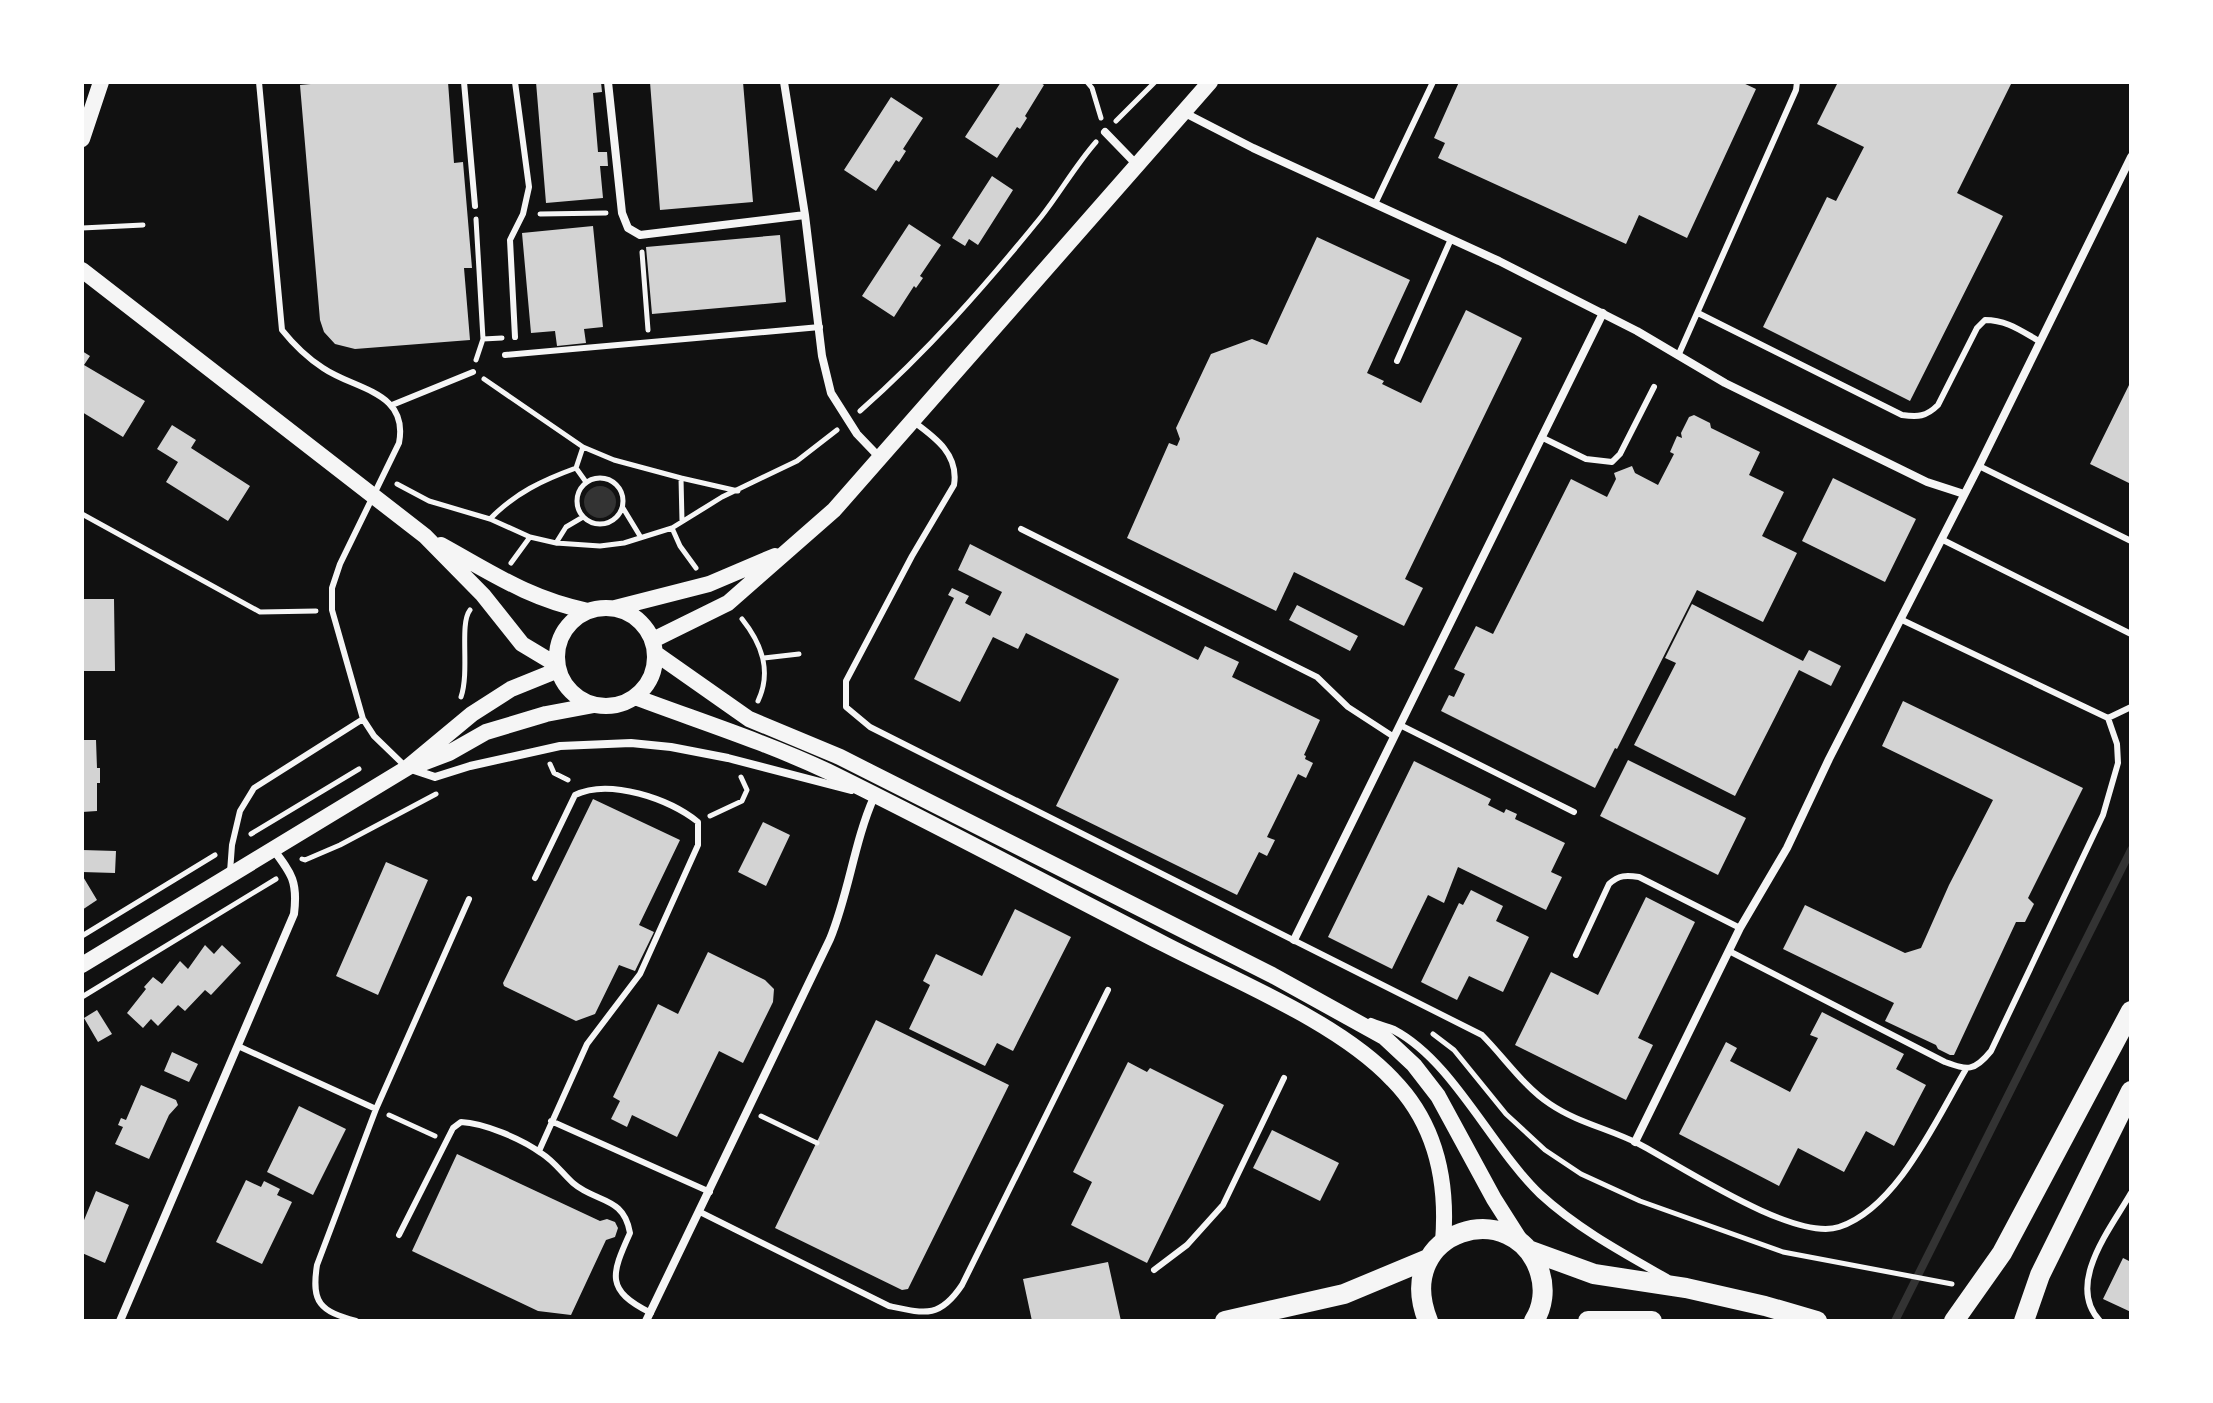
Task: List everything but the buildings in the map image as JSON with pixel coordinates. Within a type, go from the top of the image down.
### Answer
[{"type":"main road","points":[[82,139],[101,82]]},
{"type":"main road","points":[[654,647],[728,603],[834,510],[1210,82]]},
{"type":"main road","points":[[82,270],[425,536],[483,595],[522,644],[557,667]]},
{"type":"main road","points":[[425,536],[522,591],[557,605],[588,611],[613,608],[709,584],[787,551]]},
{"type":"main road","points":[[613,608],[637,619],[654,647],[749,719],[840,757],[1344,1013],[1384,1037],[1414,1065],[1438,1096],[1494,1199],[1537,1264],[1542,1281],[1542,1299],[1534,1321]]},
{"type":"main road","points":[[588,611],[565,628],[557,646],[557,667],[569,691],[594,705]]},
{"type":"main road","points":[[407,768],[449,753],[486,732],[546,714],[594,705],[616,706],[635,697],[647,685],[654,670],[654,647]]},
{"type":"main road","points":[[82,965],[407,768],[472,714],[498,697],[557,667]]},
{"type":"main road","points":[[635,697],[825,770],[1292,1009],[1367,1056],[1394,1080],[1417,1109],[1434,1147],[1443,1179],[1443,1242]]},
{"type":"main road","points":[[1954,1321],[2002,1253],[2131,1011]]},
{"type":"main road","points":[[2024,1321],[2040,1275],[2131,1091]]},
{"type":"main road","points":[[1428,1321],[1420,1303],[1420,1281],[1428,1259],[1443,1242],[1462,1231],[1484,1229],[1505,1233],[1525,1247],[1594,1274],[1686,1288],[1817,1321]]},
{"type":"main road","points":[[1225,1321],[1344,1294],[1428,1259]]},
{"type":"main road","points":[[1588,1321],[1652,1321]]},
{"type":"street","points":[[608,82],[622,213],[628,228],[640,235],[805,215]]},
{"type":"street","points":[[784,82],[805,215],[822,356],[831,393],[848,421],[881,459]]},
{"type":"street","points":[[1183,112],[1603,313],[1725,383],[1927,482],[1964,494]]},
{"type":"street","points":[[1105,132],[1137,165]]},
{"type":"street","points":[[1635,1142],[1740,928],[1787,848],[2131,157]]},
{"type":"street","points":[[1294,940],[1603,313]]},
{"type":"street","points":[[407,768],[435,777],[560,746],[631,743],[728,758],[874,797],[841,911],[648,1317]]},
{"type":"street","points":[[120,1321],[294,914],[297,890],[289,870],[273,849]]},
{"type":"street","points":[[1344,1013],[1394,1030],[1427,1055],[1538,1192],[1596,1238],[1686,1288]]},
{"type":"lane","points":[[259,82],[282,330],[298,350],[325,370],[380,395],[392,405],[402,428],[399,443],[384,476],[340,564],[332,588],[332,610],[363,719],[374,736],[407,768]]},
{"type":"lane","points":[[464,82],[475,206]]},
{"type":"lane","points":[[515,82],[529,187],[523,214],[510,240],[515,337]]},
{"type":"lane","points":[[1375,204],[1433,82]]},
{"type":"lane","points":[[1678,356],[1797,82]]},
{"type":"lane","points":[[1397,361],[1451,239]]},
{"type":"lane","points":[[1698,313],[1902,415],[1917,417],[1929,415],[1938,405],[1977,328],[1985,320],[2009,324],[2039,341]]},
{"type":"lane","points":[[505,355],[820,327]]},
{"type":"lane","points":[[392,405],[473,372]]},
{"type":"lane","points":[[1541,437],[1586,459],[1612,462],[1620,454],[1654,387]]},
{"type":"lane","points":[[914,422],[940,441],[956,473],[954,485],[912,556],[846,681],[846,707],[870,727],[1482,1035],[1547,1102],[1577,1120],[1635,1142],[1772,1217],[1804,1227],[1835,1229],[1863,1216],[1882,1200],[1918,1151],[1966,1069]]},
{"type":"lane","points":[[1979,466],[2131,541]]},
{"type":"lane","points":[[1021,529],[1317,677],[1348,707],[1394,737]]},
{"type":"lane","points":[[1941,539],[2131,634]]},
{"type":"lane","points":[[1729,951],[1945,1062],[1966,1069],[1980,1064],[1991,1051],[2103,815],[2118,763],[2117,744],[2108,718],[1900,619]]},
{"type":"lane","points":[[2108,718],[2131,707]]},
{"type":"lane","points":[[230,875],[232,845],[240,811],[254,788],[363,719]]},
{"type":"lane","points":[[1400,725],[1574,812]]},
{"type":"lane","points":[[535,878],[575,795],[586,790],[607,788],[663,800],[698,822],[698,845],[640,974],[587,1044],[539,1151]]},
{"type":"lane","points":[[1576,955],[1609,884],[1626,875],[1639,877],[1740,928]]},
{"type":"lane","points":[[356,1321],[333,1315],[319,1305],[314,1286],[317,1265],[376,1109],[469,899]]},
{"type":"lane","points":[[700,1212],[889,1306],[918,1313],[937,1311],[950,1303],[962,1285],[1108,990]]},
{"type":"lane","points":[[238,1046],[376,1109]]},
{"type":"lane","points":[[1154,1270],[1187,1245],[1223,1205],[1284,1078]]},
{"type":"lane","points":[[551,1121],[710,1192]]},
{"type":"lane","points":[[399,1235],[453,1128],[461,1122],[478,1123],[539,1151],[575,1185],[614,1204],[624,1213],[630,1233],[616,1263],[614,1276],[618,1291],[648,1317]]},
{"type":"lane","points":[[2100,1321],[2089,1310],[2087,1277],[2131,1193]]},
{"type":"path","points":[[1087,82],[1092,88],[1105,132]]},
{"type":"path","points":[[384,476],[429,501],[490,519],[530,537],[556,543],[600,546],[624,543],[672,528],[722,497],[797,461],[907,370],[1042,215],[1105,132],[1155,82]]},
{"type":"path","points":[[475,206],[483,339],[473,372],[583,447],[614,460],[738,491]]},
{"type":"path","points":[[523,214],[622,213]]},
{"type":"path","points":[[82,228],[143,225]]},
{"type":"path","points":[[640,235],[649,342]]},
{"type":"path","points":[[490,519],[527,488],[576,468],[583,447]]},
{"type":"path","points":[[576,468],[586,482]]},
{"type":"path","points":[[623,508],[610,522],[600,524],[583,517],[577,498],[586,482],[605,478],[614,482],[624,498],[623,508],[640,536]]},
{"type":"path","points":[[681,478],[682,522]]},
{"type":"path","points":[[82,514],[260,612],[332,610]]},
{"type":"path","points":[[556,543],[566,527],[583,517]]},
{"type":"path","points":[[672,528],[680,546],[700,574]]},
{"type":"path","points":[[509,566],[530,537]]},
{"type":"path","points":[[460,699],[466,670],[464,617],[476,601]]},
{"type":"path","points":[[736,612],[748,627],[764,658],[765,686],[758,703]]},
{"type":"path","points":[[764,658],[799,654]]},
{"type":"path","points":[[82,936],[388,751]]},
{"type":"path","points":[[698,822],[742,801],[747,790],[739,773]]},
{"type":"path","points":[[305,860],[340,845],[440,791]]},
{"type":"path","points":[[82,997],[277,878]]},
{"type":"path","points":[[376,1109],[447,1141]]},
{"type":"path","points":[[749,1110],[817,1143]]},
{"type":"path","points":[[1640,1201],[1783,1252],[1961,1286]]},
{"type":"shaded area","points":[[600,486],[612,490],[616,502],[612,514],[600,518],[588,514],[584,502],[588,490]]},
{"type":"waterway","points":[[1895,1321],[2131,850]]}]
